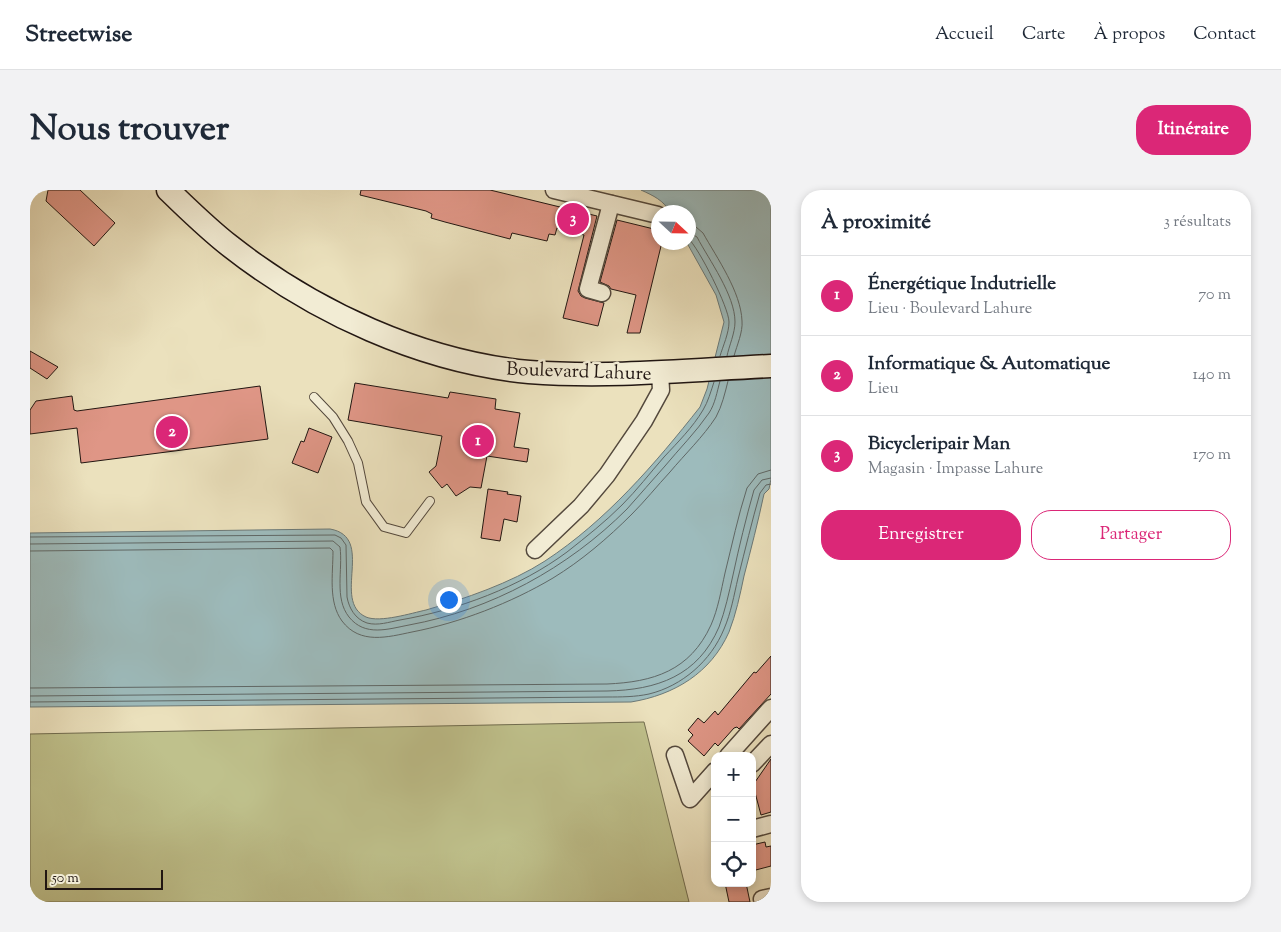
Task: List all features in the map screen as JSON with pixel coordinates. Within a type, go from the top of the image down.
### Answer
[{"type":"main road","name":"Boulevard Lahure","points":[[168,190],[216,234],[266,272],[323,307],[368,329],[402,342],[463,360],[530,372],[616,375],[771,366]]},
{"type":"street","points":[[554,190],[651,213]]},
{"type":"street","points":[[602,293],[588,289],[611,204]]},
{"type":"street","points":[[535,550],[581,506],[607,475],[644,422],[661,390],[660,373]]},
{"type":"street","points":[[732,752],[771,708]]},
{"type":"street","points":[[756,760],[771,744]]},
{"type":"street","points":[[675,755],[690,799],[711,775]]},
{"type":"street","points":[[756,827],[771,824]]},
{"type":"street","points":[[763,902],[762,899],[771,897]]},
{"type":"lane","points":[[314,397],[333,417],[348,441],[358,463],[366,502],[384,527],[406,533],[430,501]]},
{"type":"green space","points":[[644,722],[689,902],[30,902],[30,734]]},
{"type":"water","points":[[641,190],[771,190],[771,479],[769,489],[764,494],[738,604],[729,632],[712,659],[689,680],[662,694],[631,702],[30,707],[30,533],[330,529],[343,534],[350,544],[352,556],[352,598],[356,609],[366,617],[379,619],[426,610],[502,583],[545,561],[589,528],[647,470],[700,407],[707,389],[724,322],[716,295],[691,250],[696,250],[696,205],[664,205],[654,196]]},
{"type":"building","points":[[48,190],[80,190],[115,223],[94,246],[46,201]]},
{"type":"building","points":[[361,190],[490,190],[597,216],[578,291],[585,298],[604,303],[598,326],[563,318],[584,235],[557,228],[555,235],[549,234],[547,241],[512,233],[510,239],[431,218],[432,214],[426,211],[360,195]]},
{"type":"building","points":[[617,220],[651,228],[651,250],[660,250],[640,333],[627,333],[636,295],[611,289],[600,282]]},
{"type":"building","points":[[30,351],[58,367],[47,379],[30,368]]},
{"type":"building","points":[[355,383],[448,398],[450,392],[496,399],[495,409],[520,413],[514,447],[529,449],[527,462],[487,456],[481,488],[470,487],[456,496],[447,484],[442,488],[429,472],[436,466],[442,436],[348,420]]},
{"type":"building","points":[[260,386],[268,439],[81,463],[77,428],[30,434],[30,410],[36,401],[72,396],[74,410],[77,411]]},
{"type":"building","points":[[309,428],[332,437],[318,473],[292,463],[301,441],[304,442]]},
{"type":"building","points":[[488,489],[521,496],[517,522],[504,519],[500,541],[481,538]]},
{"type":"building","points":[[771,656],[771,694],[739,729],[737,727],[734,728],[718,746],[715,743],[704,756],[688,741],[693,735],[688,730],[698,718],[704,723],[715,711],[718,715],[754,672],[756,673]]},
{"type":"building","points":[[771,759],[771,812],[761,815],[756,796],[756,781]]},
{"type":"building","points":[[765,842],[766,847],[771,846],[771,866],[756,870],[756,844]]},
{"type":"building","points":[[726,887],[747,887],[750,902],[729,902]]},
{"type":"place","name":"Bicycleripair Man","points":[[573,219]]},
{"type":"place","name":"Informatique & Automatique","points":[[172,432]]},
{"type":"place","name":"Énergétique Indutrielle","points":[[478,441]]}]
